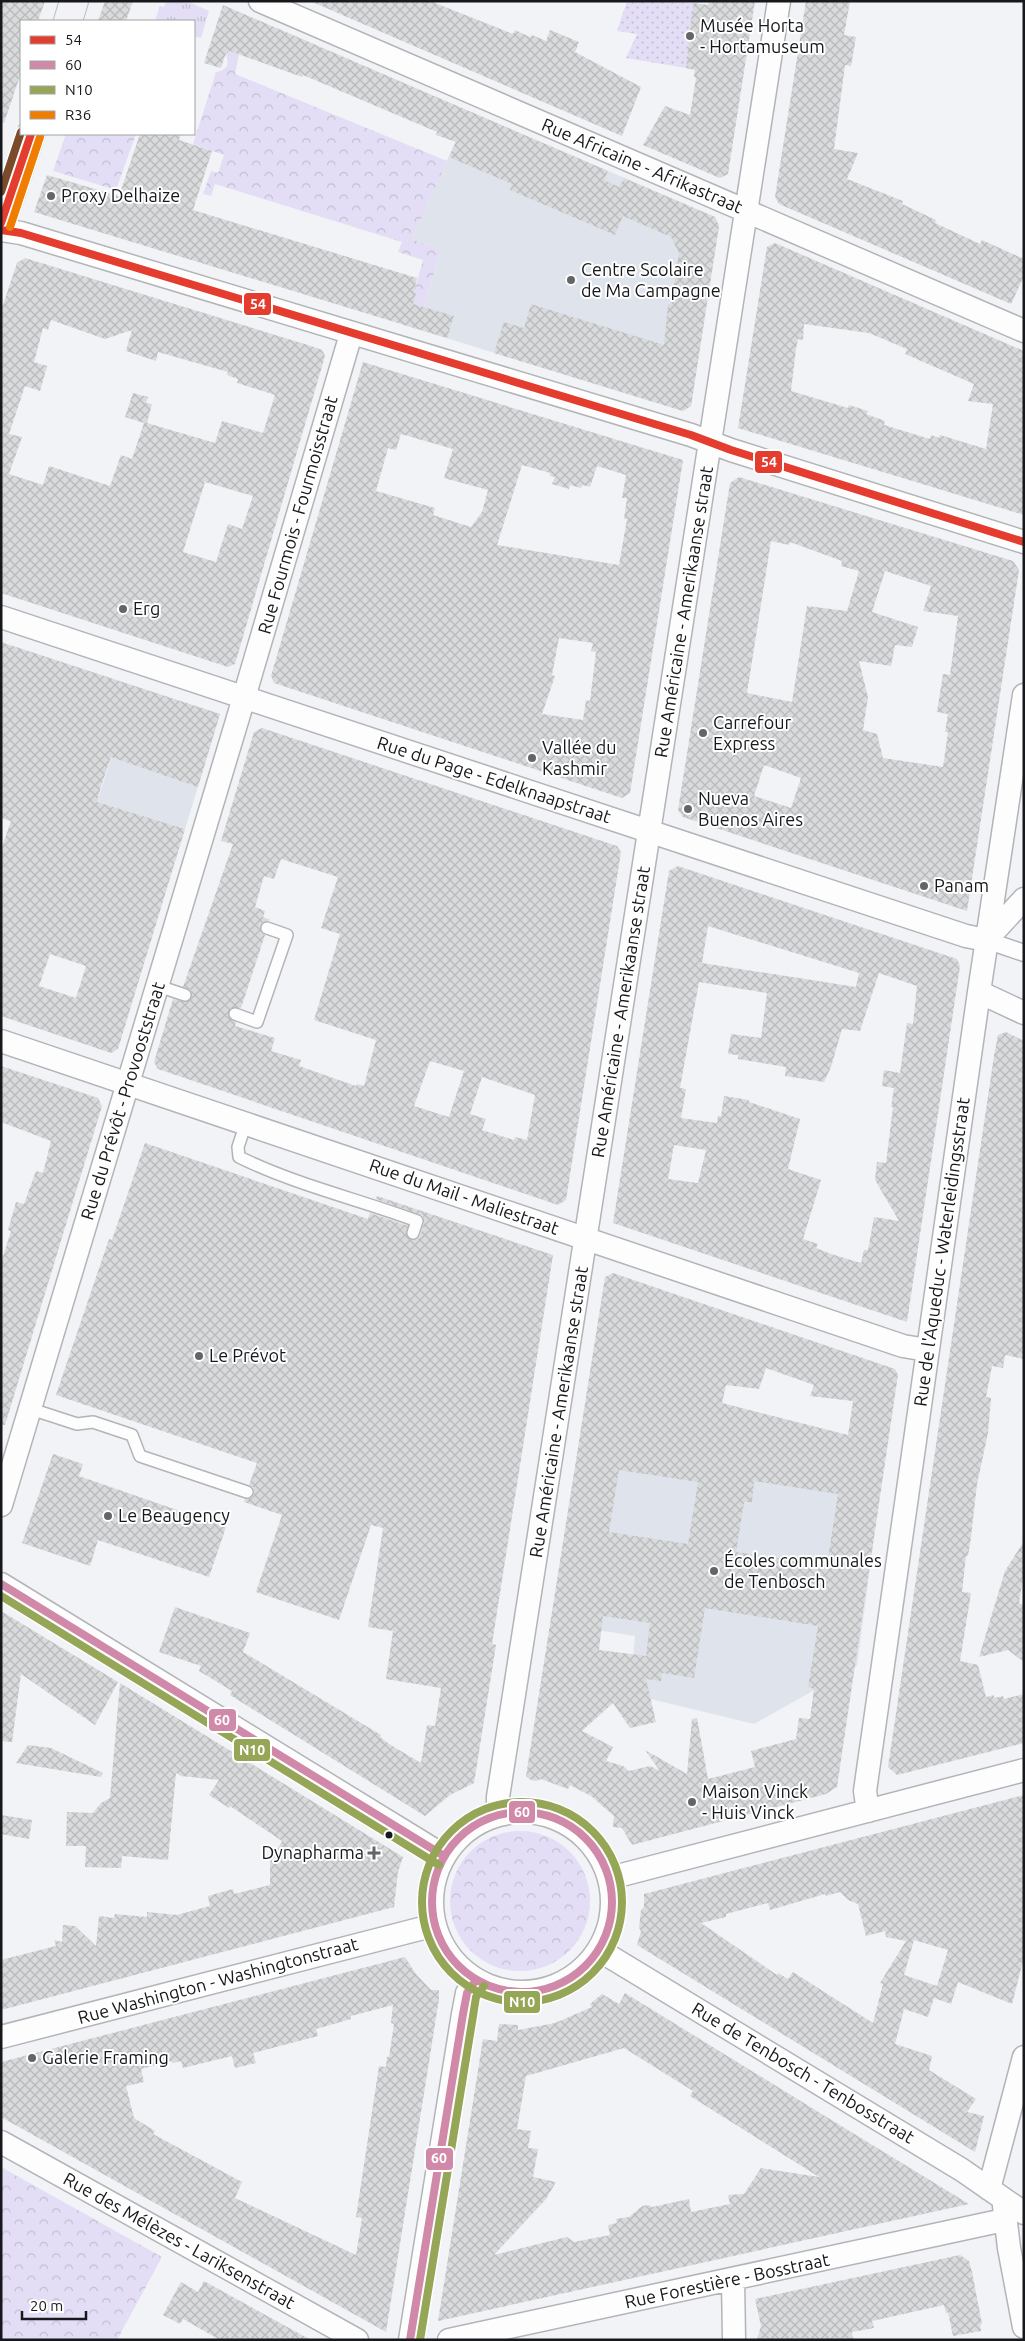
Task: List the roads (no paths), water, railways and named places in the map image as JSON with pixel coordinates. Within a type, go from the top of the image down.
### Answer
[{"type":"main road","points":[[68,20],[74,1]]},
{"type":"main road","points":[[1,224],[31,135]]},
{"type":"street","name":"Rue Africaine - Afrikastraat","points":[[260,1],[1024,331]]},
{"type":"street","name":"Rue Américaine - Amerikaanse straat","points":[[498,1814],[498,1797],[779,1]]},
{"type":"street","points":[[1,230],[22,233],[711,442],[1024,542]]},
{"type":"street","name":"Rue Fourmois - Fourmoisstraat","points":[[244,697],[351,334]]},
{"type":"street","name":"Rue du Page - Edelknaapstraat","points":[[1,617],[957,933],[986,940]]},
{"type":"street","name":"Rue de l'Aqueduc - Waterleidingsstraat","points":[[868,1810],[865,1791],[986,940],[1024,695]]},
{"type":"street","name":"Rue du Prévôt - Provooststraat","points":[[1,1505],[244,697]]},
{"type":"street","points":[[1024,899],[986,940],[1024,952]]},
{"type":"street","points":[[979,992],[1024,1013]]},
{"type":"street","name":"Rue du Mail - Maliestraat","points":[[1,1040],[904,1346],[927,1350]]},
{"type":"street","points":[[1,1584],[444,1856]]},
{"type":"street","points":[[610,1878],[1024,1770]]},
{"type":"street","points":[[518,1811],[538,1812],[564,1822],[576,1829],[590,1842],[610,1878],[613,1897],[608,1933],[599,1950],[585,1968],[566,1982],[541,1990],[521,1993],[498,1989],[476,1980],[458,1965],[444,1947],[435,1925],[432,1900],[435,1876],[444,1856],[458,1838],[470,1828],[498,1814],[518,1811]]},
{"type":"street","name":"Rue Washington - Washingtonstraat","points":[[1,2037],[435,1925]]},
{"type":"street","name":"Rue de Tenbosch - Tenbosstraat","points":[[599,1950],[962,2170],[1005,2205]]},
{"type":"street","points":[[410,2340],[463,2014],[467,1994],[476,1980]]},
{"type":"street","points":[[1024,2057],[1005,2205],[1024,2327]]},
{"type":"street","name":"Rue des Mélèzes - Lariksenstraat","points":[[1,2142],[357,2340]]},
{"type":"street","name":"Rue Forestière - Bosstraat","points":[[448,2340],[733,2279],[1005,2205]]},
{"type":"street","points":[[733,2279],[734,2340]]},
{"type":"lane","points":[[235,1014],[258,1022],[287,934],[267,928]]},
{"type":"lane","points":[[158,986],[185,996]]},
{"type":"lane","points":[[246,1123],[238,1147],[239,1158],[264,1169],[374,1204],[417,1221],[413,1233]]},
{"type":"lane","points":[[31,1409],[77,1424],[93,1422],[132,1435],[140,1456],[247,1492]]},
{"type":"place","name":"Musée Horta - Hortamuseum","points":[[690,36]]},
{"type":"place","name":"Proxy Delhaize","points":[[51,196]]},
{"type":"place","name":"Centre Scolaire de Ma Campagne","points":[[571,280]]},
{"type":"place","name":"Erg","points":[[123,609]]},
{"type":"place","name":"Carrefour Express","points":[[703,733]]},
{"type":"place","name":"Vallée du Kashmir","points":[[532,758]]},
{"type":"place","name":"Nueva Buenos Aires","points":[[688,809]]},
{"type":"place","name":"Panam","points":[[924,886]]},
{"type":"place","name":"Le Prévot","points":[[199,1356]]},
{"type":"place","name":"Le Beaugency","points":[[108,1516]]},
{"type":"place","name":"Écoles communales de Tenbosch","points":[[714,1571]]},
{"type":"place","name":"Maison Vinck - Huis Vinck","points":[[692,1802]]},
{"type":"place","name":"Dynapharma","points":[[374,1853]]},
{"type":"place","name":"Galerie Framing","points":[[32,2058]]}]
